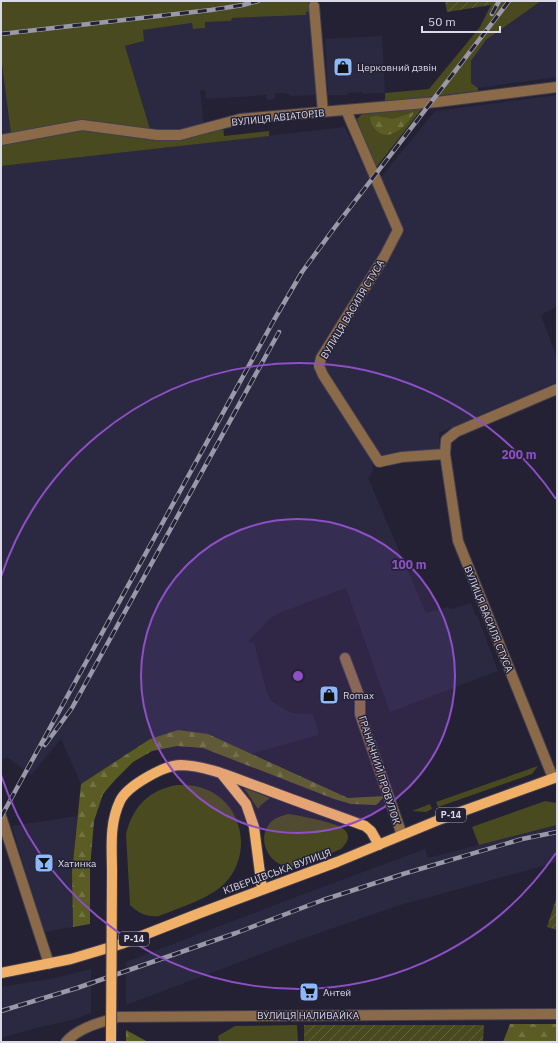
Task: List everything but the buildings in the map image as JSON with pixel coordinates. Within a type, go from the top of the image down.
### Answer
[{"type":"main road","points":[[111,1042],[112,824],[120,800],[133,787],[162,769],[179,765],[221,773],[364,826],[371,831],[379,845]]},
{"type":"main road","points":[[221,773],[246,804],[254,827],[262,889]]},
{"type":"main road","name":"КІВЕРЦІВСЬКА ВУЛИЦЯ","points":[[1,973],[71,959],[121,944],[262,889],[337,862],[441,819],[555,778]]},
{"type":"street","points":[[314,6],[323,112]]},
{"type":"street","name":"ВУЛИЦЯ АВІАТОРІВ","points":[[1,140],[82,125],[157,135],[180,135],[240,119],[437,102],[557,87]]},
{"type":"street","name":"ВУЛИЦЯ ВАСИЛЯ СТУСА","points":[[346,110],[398,230],[384,257],[321,358],[319,366],[323,375],[379,462],[402,457],[446,454]]},
{"type":"street","name":"ВУЛИЦЯ ВАСИЛЯ СТУСА","points":[[555,778],[458,541],[446,454],[446,440],[456,432],[557,389]]},
{"type":"street","name":"ГРАНИЧНИЙ ПРОВУЛОК","points":[[345,658],[360,698],[360,714],[402,835]]},
{"type":"street","points":[[1,816],[49,964]]},
{"type":"street","name":"ВУЛИЦЯ НАЛИВАЙКА","points":[[66,1042],[71,1036],[84,1028],[118,1017],[557,1014]]},
{"type":"shaded area","points":[[1,1],[311,1],[311,11],[306,12],[306,15],[232,18],[231,21],[205,22],[205,28],[193,29],[192,23],[143,30],[144,41],[125,46],[150,129],[83,121],[11,134],[1,57]]},
{"type":"shaded area","points":[[445,1],[493,1],[491,5],[447,12]]},
{"type":"shaded area","points":[[493,1],[541,1],[486,40],[471,61],[471,83],[478,88],[478,91],[385,102],[385,93],[429,89],[480,27]]},
{"type":"shaded area","points":[[541,1],[557,1],[557,77],[478,88],[471,83],[471,61],[486,40]]},
{"type":"shaded area","points":[[311,11],[317,95],[291,96],[285,93],[275,93],[275,99],[267,100],[266,95],[206,99],[205,90],[200,91],[204,125],[179,131],[150,129],[125,46],[144,41],[142,30],[193,23],[193,29],[204,28],[204,22],[231,21],[231,18],[306,15],[306,12]]},
{"type":"shaded area","points":[[382,36],[385,93],[362,94],[362,92],[348,93],[348,95],[328,95],[325,39]]},
{"type":"shaded area","points":[[1,57],[11,134],[1,136]]},
{"type":"shaded area","points":[[557,95],[557,306],[541,315],[557,358],[556,382],[439,433],[439,449],[384,458],[379,456],[324,368],[323,361],[403,232],[382,191],[381,177],[435,111]]},
{"type":"shaded area","points":[[425,105],[375,169],[367,152],[357,119],[363,113]]},
{"type":"shaded area","points":[[223,126],[224,136],[269,131],[269,136],[1,166],[1,144],[82,129],[156,139]]},
{"type":"shaded area","points":[[345,127],[388,216],[392,233],[381,256],[311,365],[372,458],[373,471],[368,478],[426,613],[448,607],[451,609],[471,603],[475,614],[478,617],[498,671],[390,712],[346,588],[279,613],[268,620],[248,642],[254,643],[266,689],[271,701],[292,713],[313,714],[319,735],[250,754],[208,734],[150,739],[81,784],[61,739],[31,775],[7,757],[1,760],[1,166]]},
{"type":"shaded area","points":[[538,766],[532,774],[438,807],[436,802]]},
{"type":"shaded area","points":[[177,785],[195,786],[205,789],[218,796],[228,806],[235,817],[240,830],[241,844],[239,858],[234,871],[225,883],[212,893],[159,916],[151,916],[140,913],[130,905],[126,834],[133,815],[150,795],[167,787]]},
{"type":"shaded area","points":[[244,788],[270,798],[258,809]]},
{"type":"shaded area","points":[[545,801],[557,803],[557,825],[479,845],[472,827]]},
{"type":"shaded area","points":[[430,804],[432,809],[426,812],[412,811]]},
{"type":"shaded area","points":[[288,814],[331,823],[343,828],[347,832],[348,837],[346,842],[341,849],[309,863],[291,867],[276,862],[267,850],[264,843],[264,836],[266,829],[271,822]]},
{"type":"shaded area","points":[[77,816],[72,872],[73,927],[44,932],[12,826]]},
{"type":"shaded area","points":[[557,825],[557,862],[397,906],[293,942],[126,1005],[126,962],[425,849],[428,858]]},
{"type":"shaded area","points":[[557,896],[557,930],[547,927]]},
{"type":"shaded area","points":[[91,969],[91,1013],[72,1020],[1,1038],[1,987],[55,978]]},
{"type":"shaded area","points":[[297,1025],[298,1042],[219,1042],[218,1036],[235,1026]]},
{"type":"shaded area","points":[[304,1025],[484,1025],[483,1042],[304,1042]]},
{"type":"green space","points":[[414,112],[412,117],[404,126],[388,135],[377,131],[372,125],[370,119],[370,117],[376,116],[393,119]]},
{"type":"green space","points":[[178,730],[208,734],[348,798],[385,796],[376,805],[351,804],[334,799],[203,748],[177,746],[152,751],[133,762],[103,794],[94,821],[90,868],[90,924],[73,927],[72,872],[81,784],[150,739]]},
{"type":"green space","points":[[510,1024],[557,1024],[557,1042],[503,1042]]},
{"type":"green space","points":[[126,1030],[148,1042],[126,1042]]},
{"type":"railway","points":[[1,34],[211,10],[258,1]]},
{"type":"railway","points":[[492,14],[499,1]]},
{"type":"railway","points":[[1,817],[274,320],[302,272],[509,1]]},
{"type":"railway","points":[[45,745],[72,708],[279,332]]},
{"type":"railway","points":[[1,1011],[77,988],[236,933],[323,900],[403,874],[522,839],[557,832]]},
{"type":"place","name":"Церковний дзвін","points":[[343,67]]},
{"type":"place","name":"Romax","points":[[329,695]]},
{"type":"place","name":"Хатинка","points":[[44,863]]},
{"type":"place","name":"Антей","points":[[309,992]]}]
